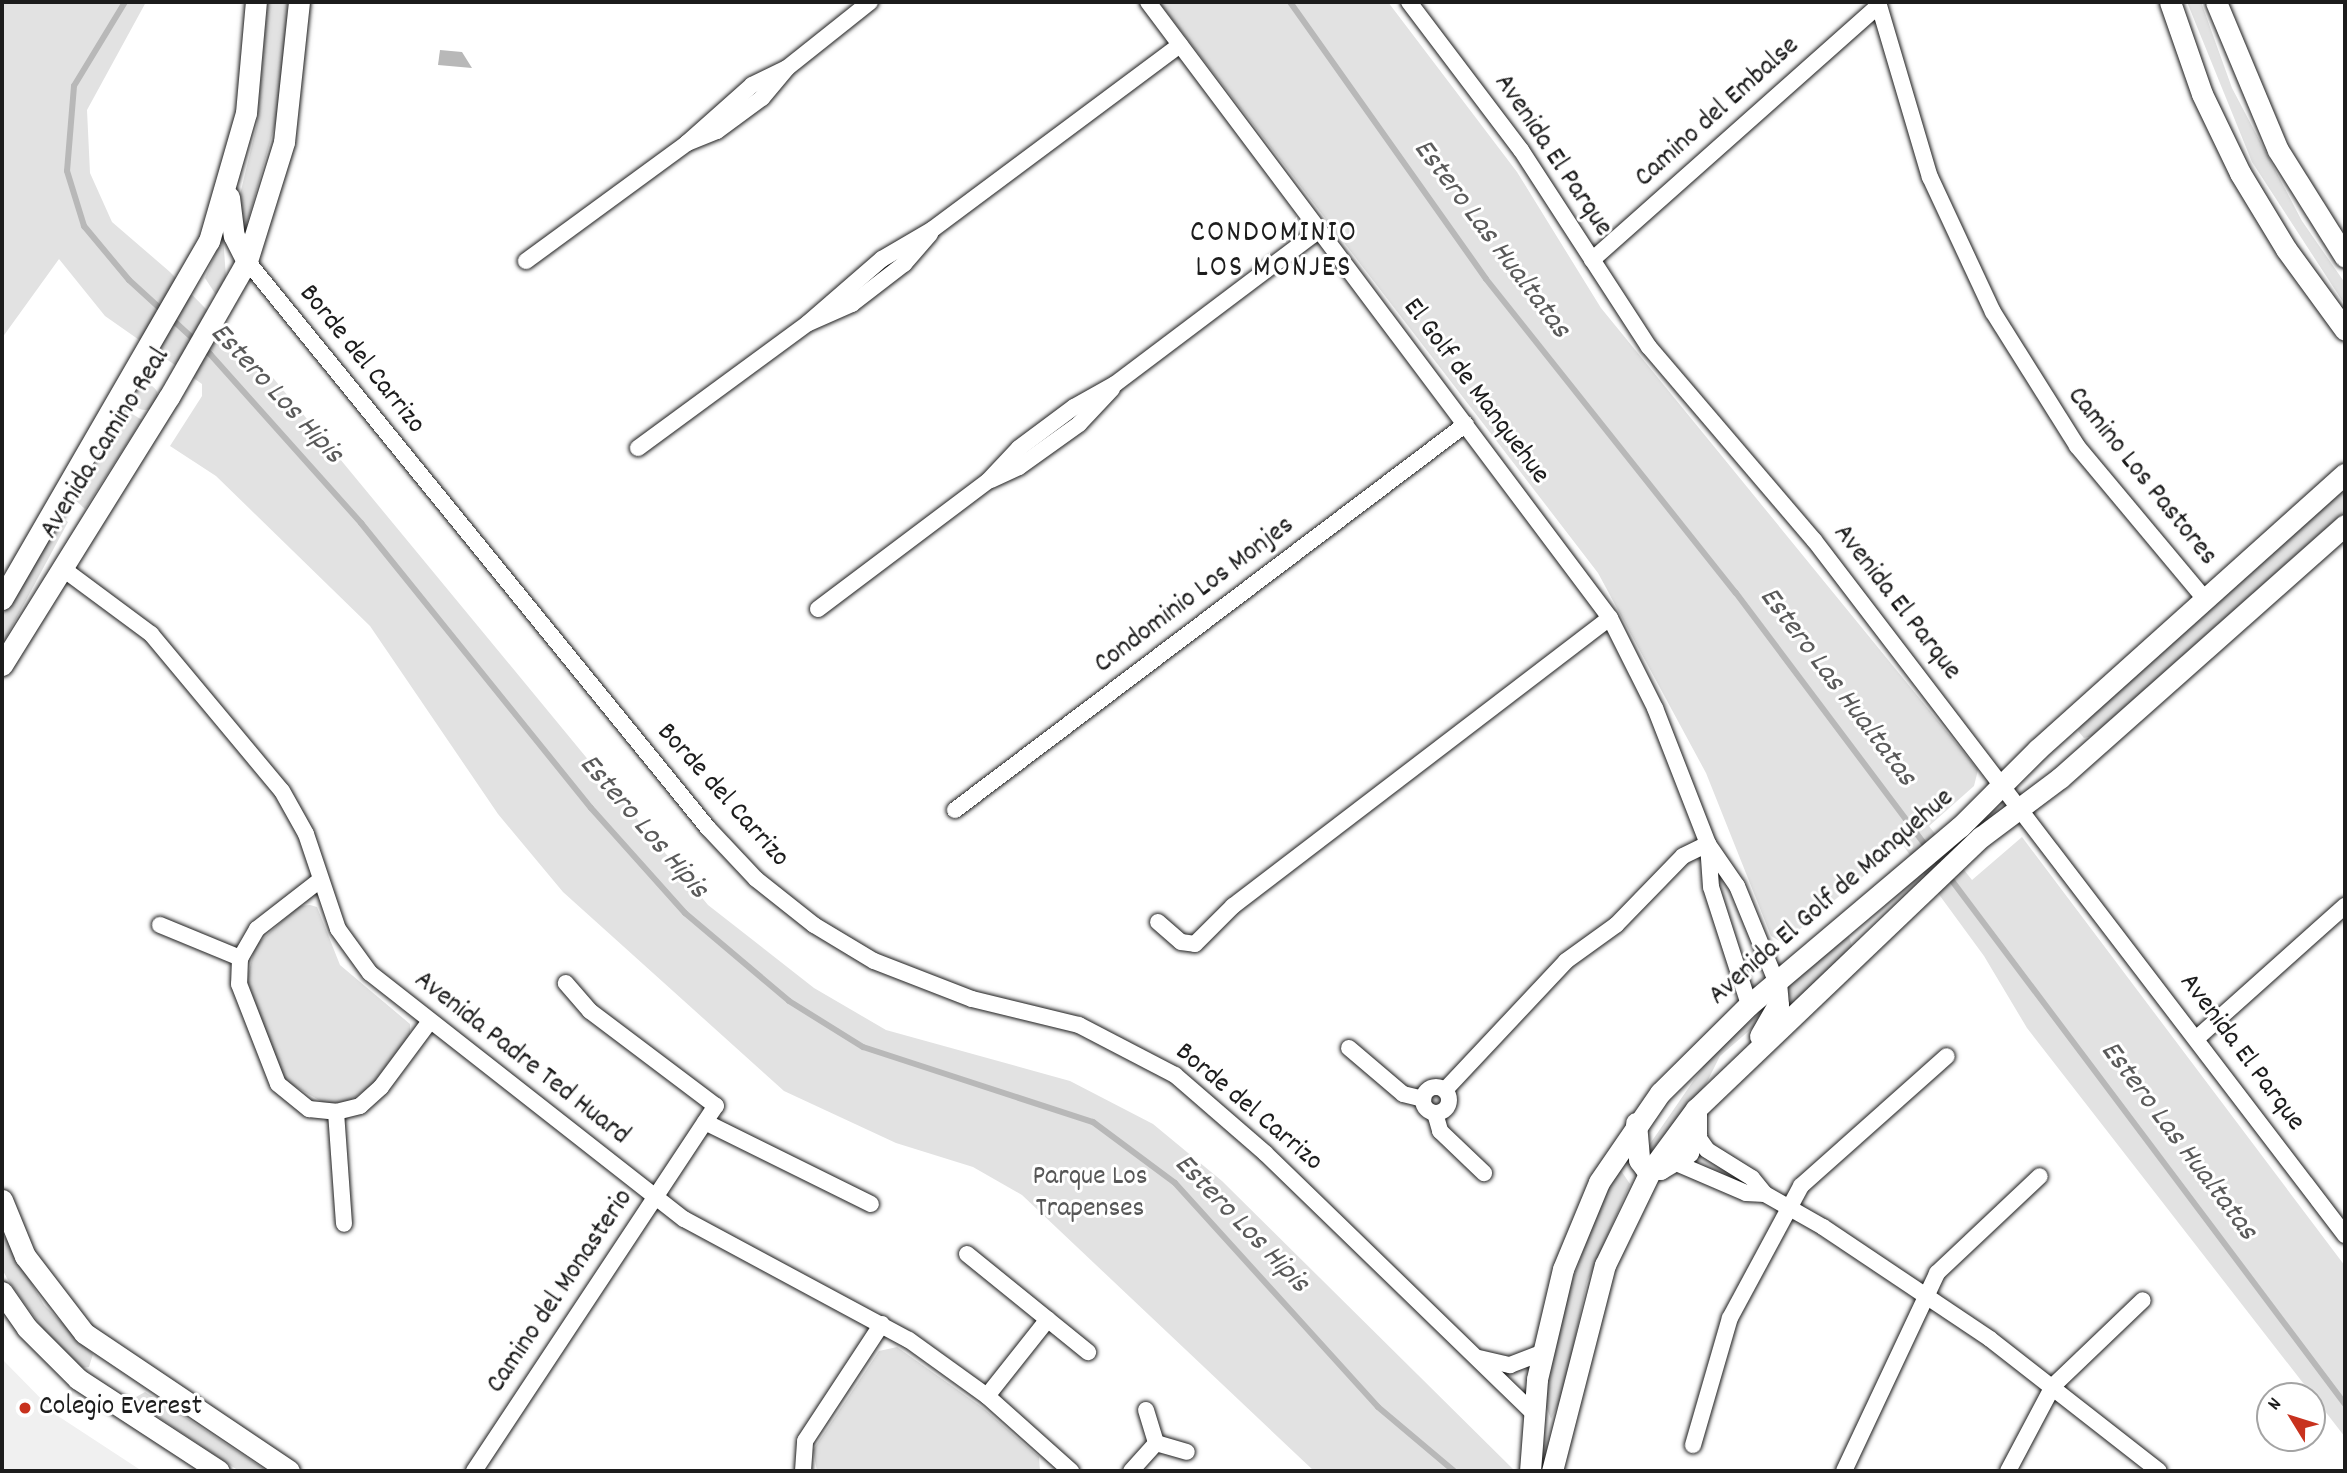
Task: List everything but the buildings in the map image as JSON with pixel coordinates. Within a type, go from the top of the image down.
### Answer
[{"type":"main road","points":[[247,261],[234,236],[228,184],[251,79],[256,2]]},
{"type":"main road","name":"Avenida Camino Real","points":[[2,665],[170,397],[247,261],[284,142],[299,2]]},
{"type":"main road","points":[[2170,2],[2202,94],[2240,173],[2342,322]]},
{"type":"main road","points":[[2216,2],[2278,150],[2345,257]]},
{"type":"main road","name":"Avenida Camino Real","points":[[2,599],[191,276],[220,213],[228,184]]},
{"type":"main road","name":"Avenida El Golf de Manquehue","points":[[1553,1468],[1605,1265],[1651,1170],[1696,1109],[1870,946],[1967,835],[2004,782],[2345,474]]},
{"type":"main road","points":[[60,504],[75,517],[79,542]]},
{"type":"main road","name":"Avenida El Golf de Manquehue","points":[[1531,1464],[1542,1353],[1573,1241],[1636,1123],[1685,1065],[1776,981],[1894,884],[1967,835],[2022,806],[2345,525]]},
{"type":"main road","points":[[1741,1064],[1778,1005],[1776,981]]},
{"type":"main road","points":[[1636,1123],[1639,1160],[1651,1170],[1676,1163],[1696,1134],[1696,1109]]},
{"type":"main road","points":[[2,1200],[25,1256],[63,1312],[125,1364],[289,1471]]},
{"type":"main road","points":[[2,1292],[55,1359],[103,1395],[219,1471]]},
{"type":"main road","points":[[103,1395],[125,1364]]},
{"type":"street","points":[[526,261],[687,143],[718,131],[762,98],[787,68],[870,2]]},
{"type":"street","name":"El Golf de Manquehue","points":[[1148,2],[1610,618],[1651,698],[1708,844],[1737,886],[1776,981]]},
{"type":"street","name":"Avenida El Parque","points":[[1409,2],[1521,150],[1672,377],[1814,540],[2004,782],[2345,1235]]},
{"type":"street","name":"Camino del Embalse","points":[[1592,260],[1879,3]]},
{"type":"street","name":"Camino Los Pastores","points":[[1879,3],[1930,177],[1993,312],[2077,446],[2206,599]]},
{"type":"street","points":[[638,448],[808,323],[882,259],[933,229],[1180,45]]},
{"type":"street","points":[[818,609],[988,481],[1019,467],[1079,424],[1115,384],[1319,230]]},
{"type":"street","name":"Borde del Carrizo","points":[[247,261],[708,828],[757,879],[814,925],[874,961],[972,999],[1079,1025],[1175,1075],[1265,1153],[1534,1414]]},
{"type":"street","name":"Condominio Los Monjes","points":[[955,810],[1466,425]]},
{"type":"street","name":"Avenida Padre Ted Huard","points":[[62,568],[127,612],[162,646],[292,806],[338,929],[357,958],[430,1021],[655,1198],[732,1250],[883,1324],[987,1396],[1065,1469]]},
{"type":"street","points":[[1158,922],[1181,942],[1195,944],[1233,905],[1610,618]]},
{"type":"street","points":[[1445,1090],[1566,961],[1616,925],[1683,856],[1708,844]]},
{"type":"street","name":"El Golf de Manquehue","points":[[1708,844],[1711,887],[1749,1005]]},
{"type":"street","points":[[320,880],[257,929],[240,958],[239,984],[278,1084],[309,1109],[336,1112],[375,1094],[430,1021]]},
{"type":"street","points":[[2196,1038],[2345,906]]},
{"type":"street","points":[[160,925],[240,958]]},
{"type":"street","name":"Camino del Monasterio","points":[[474,1471],[716,1106],[590,1011],[566,984]]},
{"type":"street","points":[[1349,1048],[1404,1094],[1423,1099],[1434,1113],[1440,1130],[1484,1173]]},
{"type":"street","points":[[1693,1445],[1730,1318],[1790,1208],[1814,1172],[1947,1056]]},
{"type":"street","points":[[1423,1099],[1433,1087],[1445,1090]]},
{"type":"street","points":[[1434,1113],[1448,1106],[1445,1090]]},
{"type":"street","points":[[336,1112],[344,1224]]},
{"type":"street","points":[[705,1122],[871,1204]]},
{"type":"street","points":[[1696,1134],[1765,1194],[1925,1294],[2053,1387],[2159,1471]]},
{"type":"street","points":[[1676,1163],[1746,1193],[1765,1194]]},
{"type":"street","points":[[1843,1471],[1925,1294],[1942,1266],[2040,1177]]},
{"type":"street","points":[[967,1254],[1088,1352]]},
{"type":"street","points":[[2008,1471],[2053,1387],[2143,1300]]},
{"type":"street","points":[[987,1396],[1048,1319]]},
{"type":"street","points":[[803,1471],[805,1441],[883,1324]]},
{"type":"street","points":[[1479,1358],[1510,1365],[1542,1353]]},
{"type":"street","points":[[1146,1410],[1156,1443]]},
{"type":"street","points":[[1156,1443],[1187,1452]]},
{"type":"street","points":[[1131,1471],[1156,1443]]},
{"type":"shaded area","points":[[440,50],[462,52],[472,68],[438,65]]},
{"type":"shaded area","name":"Colegio Everest","points":[[2,1359],[58,1416],[142,1471],[2,1471]]},
{"type":"green space","name":"Parque Los Trapenses","points":[[2,2],[146,2],[87,110],[90,173],[112,222],[170,272],[274,379],[708,905],[814,988],[886,1030],[1070,1081],[1153,1124],[1222,1181],[1515,1471],[1314,1471],[1022,1195],[973,1167],[896,1143],[784,1091],[563,892],[498,814],[370,626],[216,476],[170,446],[202,396],[202,384],[105,316],[59,259],[2,338]]},
{"type":"green space","points":[[268,2],[287,2],[286,51],[278,114],[245,231],[238,203],[257,124]]},
{"type":"green space","points":[[1159,2],[1388,2],[1517,172],[1601,308],[1978,770],[1974,786],[1929,826],[1972,880],[2022,837],[2345,1266],[2345,1437],[2326,1413],[2326,1382],[2302,1382],[2027,1028],[1984,956],[1902,844],[1783,943],[1771,936],[1706,773],[1598,573]]},
{"type":"green space","points":[[2187,2],[2201,2],[2232,88],[2302,221],[2345,283],[2345,305],[2252,162]]},
{"type":"green space","points":[[223,236],[226,277],[216,295],[205,278]]},
{"type":"green space","points":[[145,384],[154,388],[158,397],[154,406],[145,410],[136,406],[132,397],[136,388]]},
{"type":"green space","points":[[126,410],[142,420],[85,509],[73,498]]},
{"type":"green space","points":[[2345,489],[2345,511],[2092,736],[2084,738],[2078,731],[2082,724]]},
{"type":"green space","points":[[62,518],[68,522],[2,645],[2,616]]},
{"type":"green space","points":[[299,906],[317,907],[340,965],[410,1024],[410,1034],[371,1086],[349,1101],[326,1104],[284,1080],[247,980],[255,946]]},
{"type":"green space","points":[[1849,936],[1853,950],[1792,1004],[1786,987]]},
{"type":"green space","points":[[1766,1009],[1765,1017],[1720,1056],[1706,1084],[1652,1150],[1645,1151],[1716,1048]]},
{"type":"green space","points":[[1620,1169],[1630,1184],[1587,1282],[1563,1395],[1551,1419],[1543,1398],[1565,1301],[1600,1205]]},
{"type":"green space","points":[[2,1232],[44,1305],[93,1354],[89,1367],[81,1368],[48,1336],[8,1280],[2,1269]]},
{"type":"green space","points":[[897,1347],[983,1408],[1039,1457],[1040,1471],[817,1471],[813,1450],[879,1351]]},
{"type":"green space","points":[[145,1392],[267,1471],[239,1471],[137,1403],[136,1397]]},
{"type":"waterway","name":"Estero Los Hipis","points":[[125,2],[74,86],[67,171],[84,226],[129,280],[210,354],[361,523],[591,808],[685,913],[789,1001],[863,1047],[1093,1122],[1175,1183],[1378,1407],[1454,1471]]},
{"type":"waterway","name":"Estero Las Hualtatas","points":[[1290,2],[1486,279],[1736,593],[2345,1404]]},
{"type":"place","name":"Colegio Everest","points":[[25,1408]]},
{"type":"district","name":"CONDOMINIO LOS MONJES","points":[[1274,252]]}]
